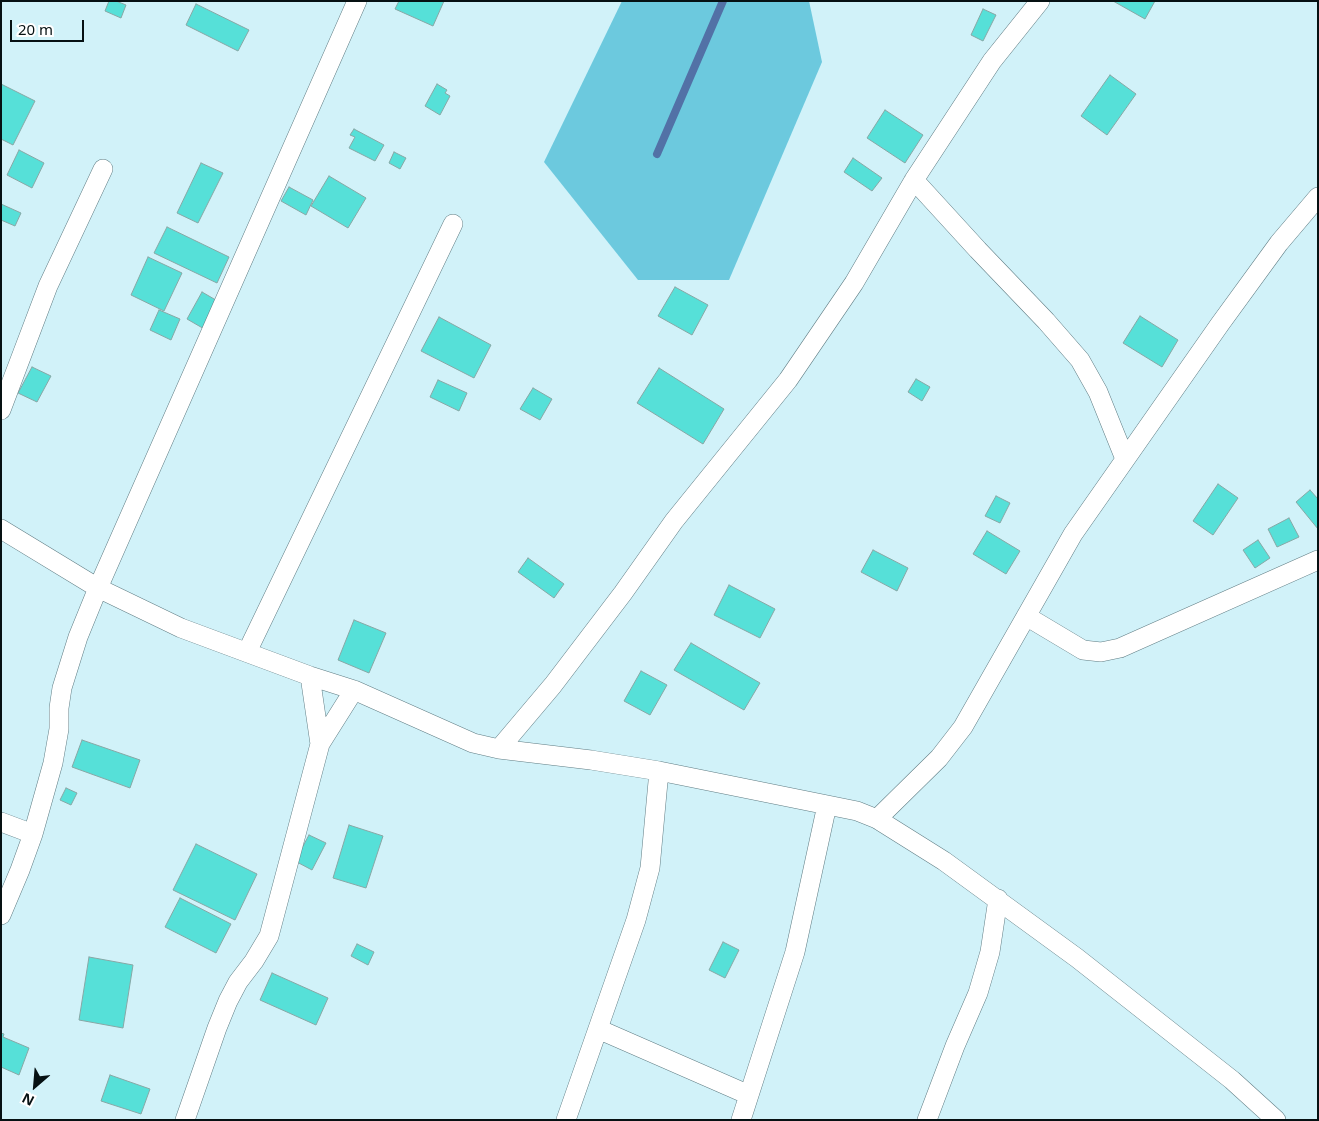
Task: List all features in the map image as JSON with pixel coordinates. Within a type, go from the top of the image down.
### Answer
[{"type":"street","points":[[1,915],[33,834],[53,763],[59,729],[59,708],[62,688],[78,637],[357,1]]},
{"type":"street","points":[[499,749],[552,685],[617,601],[674,521],[788,380],[854,283],[914,180],[992,61],[1040,1]]},
{"type":"street","points":[[1,410],[48,286],[103,169]]},
{"type":"street","points":[[914,180],[1080,360],[1098,392],[1125,459]]},
{"type":"street","points":[[877,819],[939,758],[957,734],[1073,534],[1279,243],[1318,197]]},
{"type":"street","points":[[247,652],[453,224]]},
{"type":"street","points":[[1,529],[98,588],[181,628],[310,676],[354,690],[473,742],[499,749],[608,762],[659,771],[856,811],[877,819],[936,856],[998,899],[1077,958],[1203,1058],[1276,1120]]},
{"type":"street","points":[[1026,616],[1083,650],[1102,652],[1120,648],[1318,560]]},
{"type":"street","points":[[310,676],[320,744]]},
{"type":"street","points":[[185,1120],[228,1001],[238,982],[254,961],[269,936],[320,744],[354,690]]},
{"type":"street","points":[[566,1120],[636,920],[650,868],[659,771]]},
{"type":"street","points":[[741,1120],[795,952],[827,805]]},
{"type":"street","points":[[1,822],[33,834]]},
{"type":"street","points":[[927,1120],[955,1046],[978,993],[990,952],[998,899]]},
{"type":"street","points":[[598,1029],[749,1095]]},
{"type":"shaded area","points":[[622,1],[809,1],[822,62],[729,280],[638,280],[544,162]]},
{"type":"building","points":[[109,1],[116,1],[126,5],[121,18],[105,11]]},
{"type":"building","points":[[399,1],[444,1],[433,26],[395,9]]},
{"type":"building","points":[[1113,1],[1155,1],[1145,19]]},
{"type":"building","points":[[196,4],[249,30],[238,51],[186,25]]},
{"type":"building","points":[[983,9],[996,15],[983,41],[971,35]]},
{"type":"building","points":[[1110,75],[1136,94],[1107,135],[1081,116]]},
{"type":"building","points":[[1,84],[35,101],[13,145],[1,139]]},
{"type":"building","points":[[437,84],[447,90],[445,93],[450,96],[440,115],[425,106]]},
{"type":"building","points":[[885,110],[923,135],[905,163],[867,138]]},
{"type":"building","points":[[354,129],[384,145],[375,161],[349,148],[355,137],[350,135]]},
{"type":"building","points":[[19,150],[44,163],[32,188],[7,175]]},
{"type":"building","points":[[394,152],[406,158],[400,169],[389,163]]},
{"type":"building","points":[[853,158],[882,178],[872,191],[844,172]]},
{"type":"building","points":[[201,163],[223,173],[198,223],[177,213]]},
{"type":"building","points":[[329,176],[366,198],[348,228],[311,206]]},
{"type":"building","points":[[289,187],[313,200],[306,215],[281,201]]},
{"type":"building","points":[[1,204],[21,213],[15,226],[1,220]]},
{"type":"building","points":[[167,227],[229,257],[217,283],[154,253]]},
{"type":"building","points":[[148,257],[182,273],[164,311],[131,295]]},
{"type":"building","points":[[675,287],[708,305],[692,335],[658,316]]},
{"type":"building","points":[[202,292],[221,303],[206,330],[187,319]]},
{"type":"building","points":[[159,310],[180,319],[171,340],[150,330]]},
{"type":"building","points":[[1140,316],[1178,340],[1162,367],[1123,343]]},
{"type":"building","points":[[439,317],[491,345],[474,378],[421,351]]},
{"type":"building","points":[[32,367],[51,376],[37,402],[18,393]]},
{"type":"building","points":[[659,368],[724,409],[703,444],[637,403]]},
{"type":"building","points":[[916,379],[930,387],[922,401],[908,392]]},
{"type":"building","points":[[438,380],[467,393],[459,411],[430,397]]},
{"type":"building","points":[[533,388],[552,399],[540,420],[520,409]]},
{"type":"building","points":[[1218,484],[1238,498],[1213,535],[1193,521]]},
{"type":"building","points":[[1310,490],[1318,499],[1318,529],[1296,502]]},
{"type":"building","points":[[996,496],[1010,503],[1000,523],[985,516]]},
{"type":"building","points":[[1289,518],[1299,537],[1277,547],[1268,529]]},
{"type":"building","points":[[987,531],[1020,551],[1006,574],[973,554]]},
{"type":"building","points":[[1258,540],[1270,558],[1255,568],[1243,550]]},
{"type":"building","points":[[873,550],[908,568],[897,591],[861,572]]},
{"type":"building","points":[[528,558],[564,584],[554,598],[518,572]]},
{"type":"building","points":[[729,585],[775,609],[760,638],[714,615]]},
{"type":"building","points":[[354,620],[386,633],[369,673],[338,660]]},
{"type":"building","points":[[691,643],[760,683],[744,710],[674,670]]},
{"type":"building","points":[[641,671],[667,685],[650,715],[624,701]]},
{"type":"building","points":[[82,740],[140,760],[130,788],[72,767]]},
{"type":"building","points":[[66,788],[77,793],[71,805],[60,800]]},
{"type":"building","points":[[349,825],[383,836],[366,888],[333,878]]},
{"type":"building","points":[[309,835],[326,843],[312,870],[295,861]]},
{"type":"building","points":[[196,844],[257,874],[235,920],[173,890]]},
{"type":"building","points":[[180,898],[231,924],[216,953],[165,927]]},
{"type":"building","points":[[723,942],[739,950],[725,978],[709,970]]},
{"type":"building","points":[[357,944],[374,952],[368,965],[351,956]]},
{"type":"building","points":[[89,957],[133,965],[123,1028],[79,1020]]},
{"type":"building","points":[[272,973],[328,998],[316,1025],[260,1000]]},
{"type":"building","points":[[1,1033],[4,1034],[3,1037],[29,1048],[19,1075],[1,1067]]},
{"type":"building","points":[[110,1075],[150,1089],[141,1114],[101,1101]]},
{"type":"waterway","points":[[657,154],[723,1]]}]
